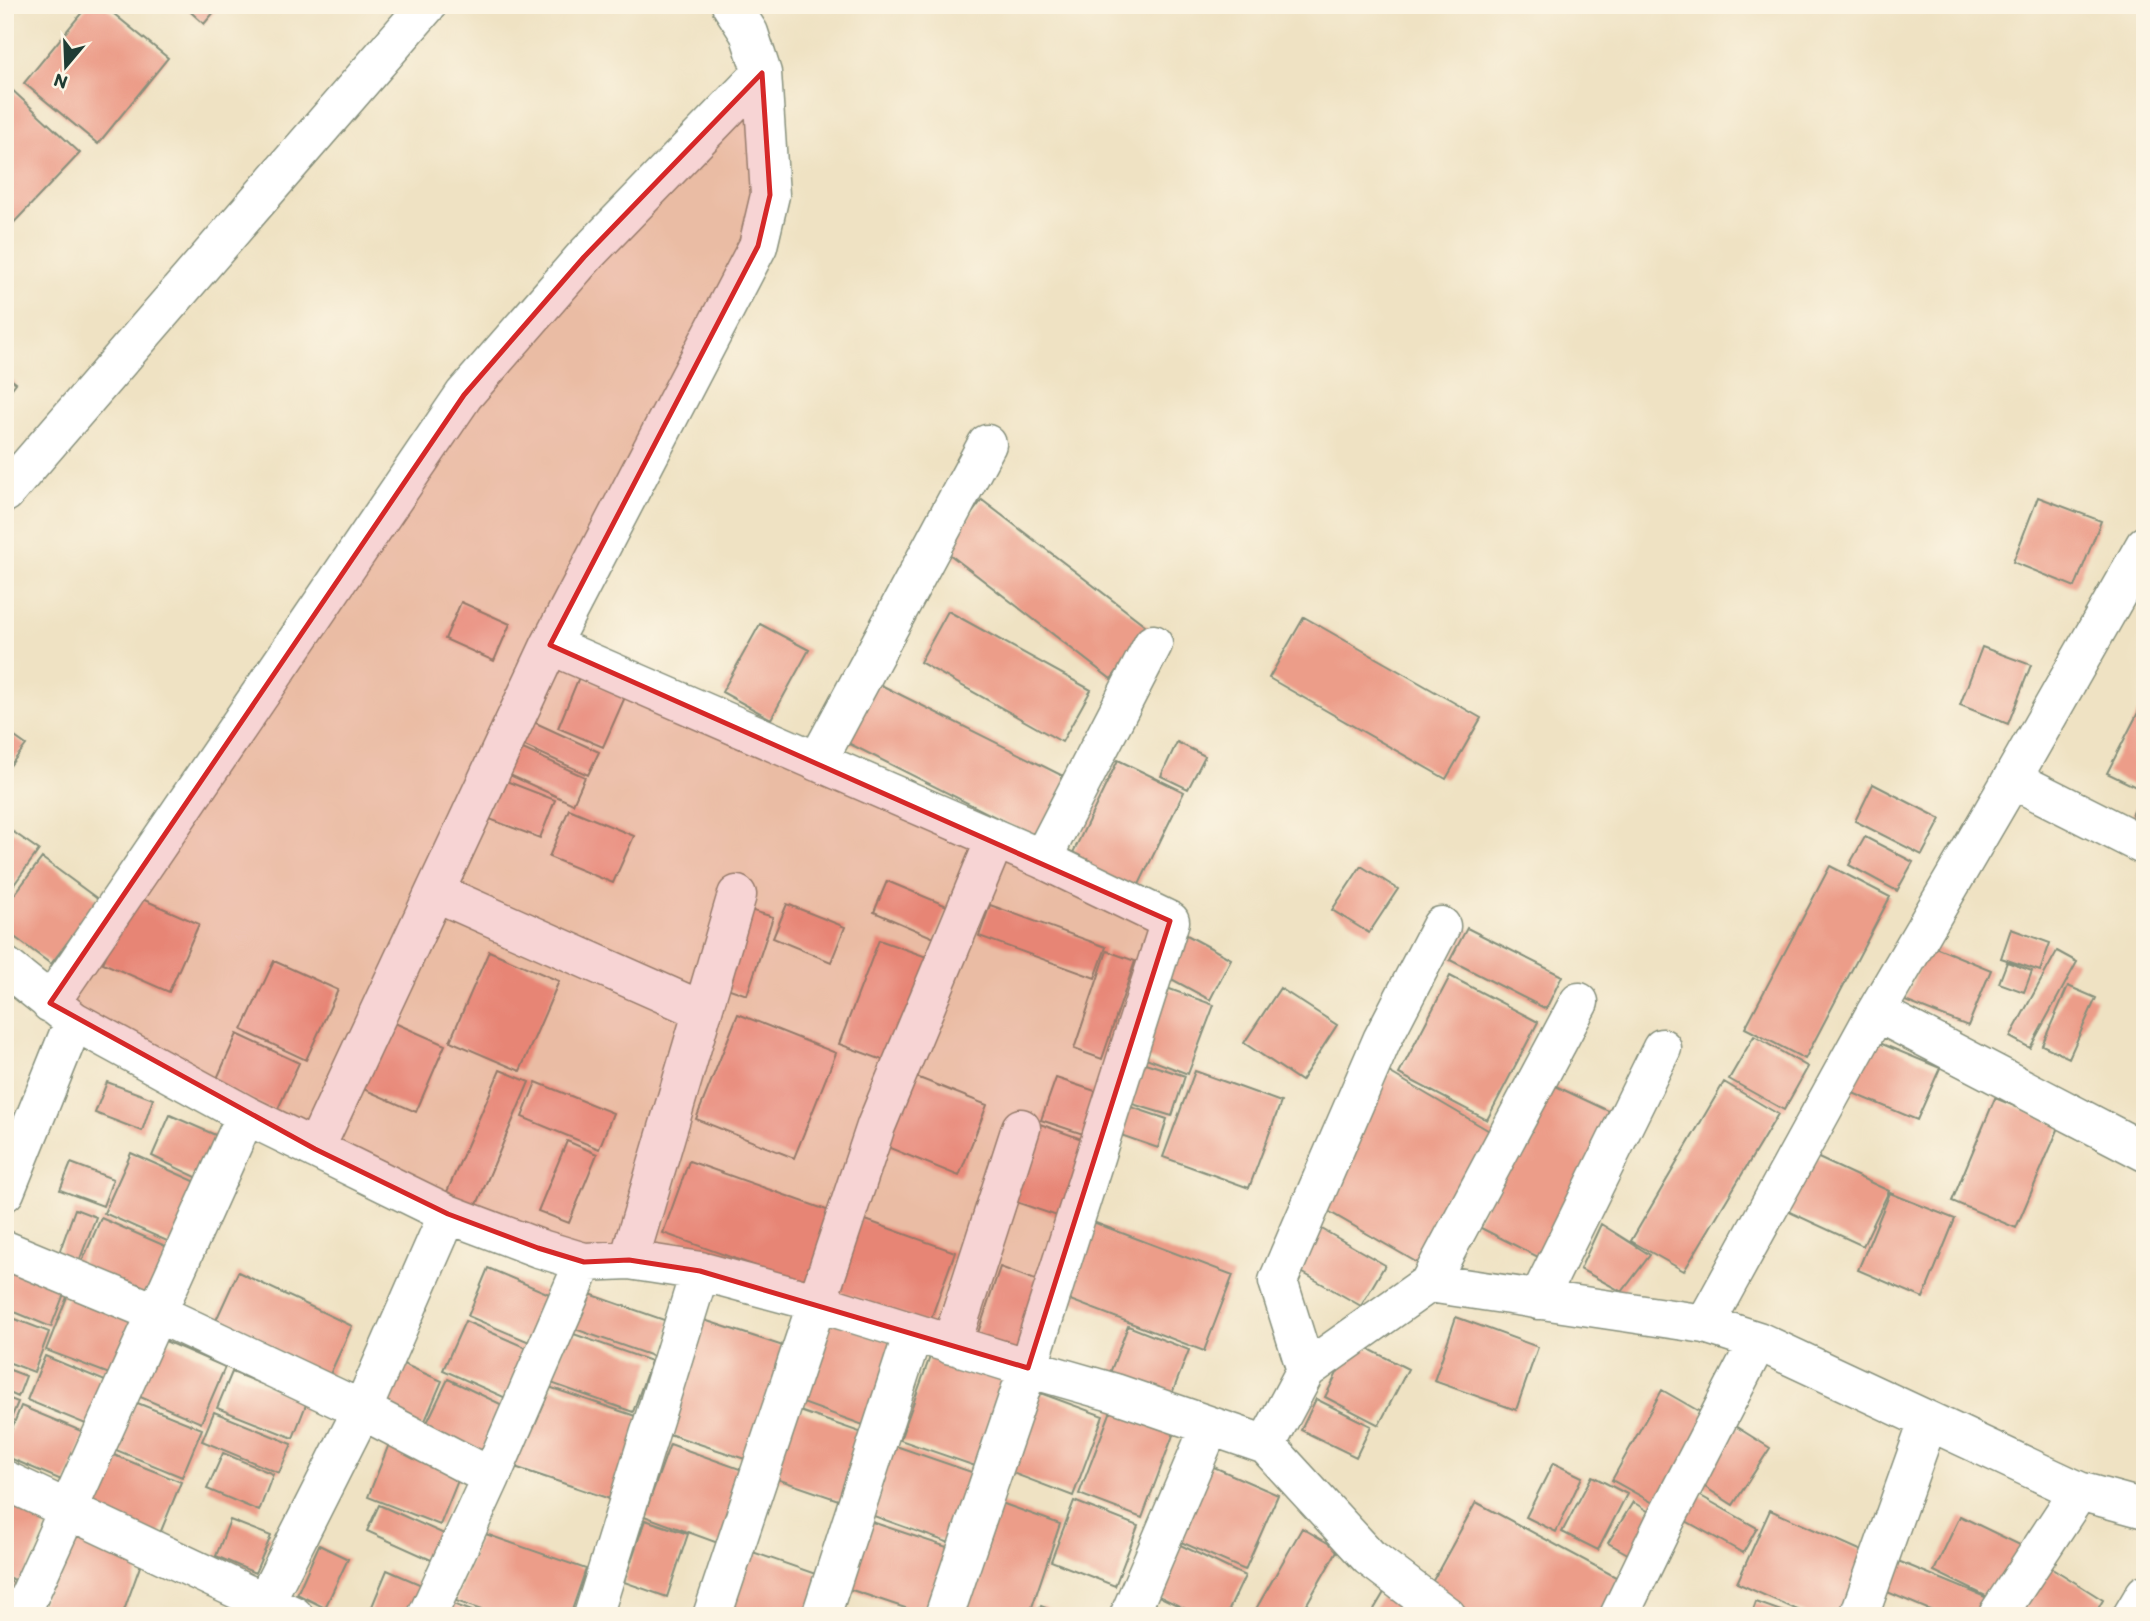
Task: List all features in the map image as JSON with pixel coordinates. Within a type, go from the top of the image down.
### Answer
[{"type":"street","points":[[5,493],[427,5]]},
{"type":"street","points":[[315,1149],[550,645],[758,246],[771,195],[762,73],[749,33],[732,5]]},
{"type":"street","points":[[5,1192],[62,1012],[464,395],[584,257],[762,73]]},
{"type":"street","points":[[817,762],[986,444]]},
{"type":"street","points":[[1705,1324],[1876,1012],[2145,545]]},
{"type":"street","points":[[1042,859],[1153,643]]},
{"type":"street","points":[[550,645],[1042,859],[1170,921],[1028,1368],[944,1616]]},
{"type":"street","points":[[2012,779],[2145,846]]},
{"type":"street","points":[[712,1616],[876,1126],[995,840]]},
{"type":"street","points":[[435,892],[703,1011]]},
{"type":"street","points":[[629,1260],[737,895]]},
{"type":"street","points":[[1306,1370],[1278,1281],[1382,1040],[1441,926]]},
{"type":"street","points":[[5,966],[62,1012],[246,1115],[448,1214],[538,1248],[584,1262],[629,1260],[700,1271],[818,1303],[1115,1393],[1266,1445],[1369,1557],[1447,1616]]},
{"type":"street","points":[[1266,1445],[1306,1370],[1429,1283],[1579,1002]]},
{"type":"street","points":[[1876,1012],[2145,1152]]},
{"type":"street","points":[[1538,1300],[1662,1048]]},
{"type":"street","points":[[20,1616],[246,1115]]},
{"type":"street","points":[[951,1345],[1021,1128]]},
{"type":"street","points":[[5,1480],[69,1509],[272,1611],[448,1214]]},
{"type":"street","points":[[5,1250],[157,1314],[362,1410],[491,1477]]},
{"type":"street","points":[[427,1616],[491,1477],[584,1262]]},
{"type":"street","points":[[593,1616],[700,1271]]},
{"type":"street","points":[[1429,1283],[1705,1324],[1758,1341],[2079,1491],[2145,1509]]},
{"type":"street","points":[[821,1616],[914,1333]]},
{"type":"street","points":[[1619,1616],[1758,1341]]},
{"type":"street","points":[[1859,1616],[1928,1422]]},
{"type":"street","points":[[1129,1616],[1210,1426]]},
{"type":"street","points":[[1997,1616],[2079,1491]]},
{"type":"street","points":[[2132,1616],[2145,1594]]},
{"type":"highlighted area","points":[[762,73],[770,195],[758,246],[550,645],[1170,921],[1028,1368],[700,1271],[629,1260],[584,1262],[538,1248],[448,1214],[315,1149],[50,1003],[464,395],[584,257]]},
{"type":"building","points":[[88,5],[103,5],[168,58],[98,144],[24,83]]},
{"type":"building","points":[[183,5],[220,5],[204,24]]},
{"type":"building","points":[[9,87],[80,153],[5,232],[5,91]]},
{"type":"building","points":[[5,375],[16,383],[5,397]]},
{"type":"building","points":[[2038,497],[2101,521],[2075,587],[2013,562]]},
{"type":"building","points":[[982,500],[1150,629],[1111,679],[944,550]]},
{"type":"building","points":[[461,602],[510,624],[494,661],[445,639]]},
{"type":"building","points":[[948,611],[1091,690],[1062,742],[920,662]]},
{"type":"building","points":[[1304,617],[1481,718],[1446,779],[1269,678]]},
{"type":"building","points":[[760,624],[809,650],[771,719],[722,692]]},
{"type":"building","points":[[1982,647],[2031,665],[2008,724],[1960,705]]},
{"type":"building","points":[[579,677],[625,697],[603,747],[558,728]]},
{"type":"building","points":[[873,681],[1069,779],[1039,839],[844,741]]},
{"type":"building","points":[[2145,699],[2145,780],[2140,789],[2107,773]]},
{"type":"building","points":[[525,718],[599,752],[588,775],[514,741]]},
{"type":"building","points":[[5,730],[26,745],[5,772]]},
{"type":"building","points":[[1177,742],[1205,756],[1188,789],[1161,776]]},
{"type":"building","points":[[514,745],[585,777],[573,804],[501,771]]},
{"type":"building","points":[[1118,760],[1184,792],[1132,899],[1066,867]]},
{"type":"building","points":[[501,779],[555,800],[540,838],[487,818]]},
{"type":"building","points":[[1873,784],[1941,819],[1922,855],[1855,821]]},
{"type":"building","points":[[2145,790],[2145,821],[2132,815]]},
{"type":"building","points":[[569,809],[634,836],[613,883],[549,857]]},
{"type":"building","points":[[5,826],[39,850],[5,897]]},
{"type":"building","points":[[1865,837],[1913,862],[1897,891],[1849,865]]},
{"type":"building","points":[[42,858],[99,900],[51,964],[5,930],[5,907]]},
{"type":"building","points":[[1361,866],[1398,889],[1369,933],[1332,910]]},
{"type":"building","points":[[1830,866],[1890,897],[1805,1059],[1745,1028]]},
{"type":"building","points":[[887,881],[947,906],[934,938],[874,912]]},
{"type":"building","points":[[133,895],[199,924],[169,992],[103,963]]},
{"type":"building","points":[[787,904],[845,927],[831,962],[773,938]]},
{"type":"building","points":[[990,905],[1106,947],[1095,978],[979,936]]},
{"type":"building","points":[[750,910],[773,917],[747,995],[724,987]]},
{"type":"building","points":[[1467,928],[1562,976],[1546,1009],[1450,960]]},
{"type":"building","points":[[2011,929],[2050,943],[2040,971],[2001,958]]},
{"type":"building","points":[[1185,934],[1231,959],[1210,1000],[1164,975]]},
{"type":"building","points":[[879,940],[938,961],[899,1066],[839,1044]]},
{"type":"building","points":[[1928,944],[1991,970],[1968,1026],[1905,1001]]},
{"type":"building","points":[[489,951],[559,981],[520,1071],[450,1041]]},
{"type":"building","points":[[1107,951],[1135,961],[1102,1059],[1074,1049]]},
{"type":"building","points":[[2057,951],[2077,962],[2030,1048],[2010,1037]]},
{"type":"building","points":[[274,961],[338,990],[306,1060],[242,1030]]},
{"type":"building","points":[[2007,962],[2032,971],[2024,992],[1999,983]]},
{"type":"building","points":[[1450,976],[1538,1022],[1487,1120],[1399,1074]]},
{"type":"building","points":[[2068,986],[2096,998],[2069,1058],[2042,1045]]},
{"type":"building","points":[[1164,987],[1214,1005],[1188,1074],[1138,1055]]},
{"type":"building","points":[[1280,988],[1337,1025],[1301,1081],[1244,1043]]},
{"type":"building","points":[[738,1014],[836,1053],[794,1158],[696,1119]]},
{"type":"building","points":[[381,1017],[445,1045],[416,1112],[352,1084]]},
{"type":"building","points":[[237,1034],[299,1063],[277,1111],[215,1083]]},
{"type":"building","points":[[1754,1036],[1808,1067],[1784,1110],[1729,1079]]},
{"type":"building","points":[[1870,1039],[1940,1068],[1917,1120],[1848,1091]]},
{"type":"building","points":[[1139,1061],[1185,1076],[1172,1116],[1126,1102]]},
{"type":"building","points":[[500,1070],[529,1082],[473,1214],[443,1201]]},
{"type":"building","points":[[1195,1071],[1281,1102],[1249,1188],[1163,1157]]},
{"type":"building","points":[[904,1072],[987,1105],[959,1176],[875,1142]]},
{"type":"building","points":[[1389,1072],[1498,1136],[1423,1266],[1323,1208]]},
{"type":"building","points":[[1056,1078],[1107,1095],[1092,1137],[1041,1120]]},
{"type":"building","points":[[1545,1081],[1615,1114],[1544,1260],[1475,1225]]},
{"type":"building","points":[[107,1082],[153,1099],[142,1131],[95,1113]]},
{"type":"building","points":[[536,1082],[613,1113],[599,1149],[522,1117]]},
{"type":"building","points":[[1724,1082],[1778,1114],[1684,1271],[1631,1241]]},
{"type":"building","points":[[1995,1098],[2060,1125],[2016,1228],[1952,1201]]},
{"type":"building","points":[[1125,1105],[1167,1119],[1158,1148],[1115,1133]]},
{"type":"building","points":[[170,1115],[220,1137],[200,1179],[152,1156]]},
{"type":"building","points":[[1040,1124],[1090,1142],[1063,1218],[1013,1201]]},
{"type":"building","points":[[567,1141],[597,1154],[569,1223],[538,1211]]},
{"type":"building","points":[[131,1153],[203,1185],[176,1245],[104,1213]]},
{"type":"building","points":[[1810,1154],[1889,1191],[1863,1246],[1783,1209]]},
{"type":"building","points":[[689,1161],[838,1214],[812,1286],[663,1233]]},
{"type":"building","points":[[71,1163],[113,1179],[103,1206],[60,1190]]},
{"type":"building","points":[[1890,1193],[1955,1219],[1923,1298],[1858,1270]]},
{"type":"building","points":[[75,1209],[96,1217],[78,1264],[58,1256]]},
{"type":"building","points":[[101,1218],[170,1248],[147,1301],[78,1271]]},
{"type":"building","points":[[860,1218],[955,1252],[929,1324],[834,1289]]},
{"type":"building","points":[[1085,1219],[1233,1275],[1204,1351],[1057,1295]]},
{"type":"building","points":[[1601,1224],[1650,1255],[1622,1292],[1580,1269]]},
{"type":"building","points":[[1320,1228],[1385,1265],[1361,1306],[1296,1269]]},
{"type":"building","points":[[5,1261],[67,1286],[51,1327],[5,1308]]},
{"type":"building","points":[[1000,1267],[1049,1285],[1022,1360],[976,1339]]},
{"type":"building","points":[[488,1268],[554,1296],[534,1344],[468,1316]]},
{"type":"building","points":[[238,1272],[352,1326],[326,1383],[212,1329]]},
{"type":"building","points":[[69,1292],[142,1319],[120,1378],[46,1350]]},
{"type":"building","points":[[584,1292],[670,1322],[658,1358],[572,1328]]},
{"type":"building","points":[[5,1315],[49,1332],[34,1372],[5,1361]]},
{"type":"building","points":[[1456,1317],[1538,1347],[1516,1410],[1434,1381]]},
{"type":"building","points":[[698,1318],[798,1351],[760,1464],[660,1431]]},
{"type":"building","points":[[830,1319],[907,1347],[877,1430],[800,1402]]},
{"type":"building","points":[[465,1321],[529,1349],[508,1399],[443,1370]]},
{"type":"building","points":[[1128,1326],[1189,1350],[1166,1409],[1105,1386]]},
{"type":"building","points":[[568,1332],[651,1361],[633,1412],[551,1383]]},
{"type":"building","points":[[156,1337],[225,1367],[201,1423],[131,1393]]},
{"type":"building","points":[[1353,1341],[1408,1369],[1379,1425],[1325,1397]]},
{"type":"building","points":[[931,1354],[1011,1383],[981,1468],[900,1440]]},
{"type":"building","points":[[45,1356],[110,1383],[93,1427],[27,1400]]},
{"type":"building","points":[[401,1363],[442,1381],[422,1428],[382,1409]]},
{"type":"building","points":[[5,1368],[26,1376],[18,1397],[5,1391]]},
{"type":"building","points":[[232,1372],[307,1402],[293,1438],[217,1408]]},
{"type":"building","points":[[448,1379],[513,1410],[488,1463],[422,1433]]},
{"type":"building","points":[[540,1384],[644,1419],[616,1501],[512,1466]]},
{"type":"building","points":[[1032,1390],[1103,1416],[1073,1496],[1002,1469]]},
{"type":"building","points":[[1662,1390],[1716,1421],[1666,1510],[1612,1480]]},
{"type":"building","points":[[1117,1395],[1179,1419],[1142,1518],[1079,1494]]},
{"type":"building","points":[[5,1397],[18,1402],[5,1433]]},
{"type":"building","points":[[1316,1399],[1371,1426],[1356,1457],[1301,1430]]},
{"type":"building","points":[[135,1402],[202,1429],[182,1477],[116,1450]]},
{"type":"building","points":[[21,1406],[86,1433],[66,1482],[5,1456],[5,1445]]},
{"type":"building","points":[[794,1409],[874,1437],[850,1504],[771,1477]]},
{"type":"building","points":[[214,1412],[292,1444],[279,1473],[202,1441]]},
{"type":"building","points":[[1727,1421],[1770,1448],[1733,1505],[1691,1478]]},
{"type":"building","points":[[391,1439],[463,1468],[440,1525],[368,1497]]},
{"type":"building","points":[[670,1444],[751,1473],[726,1546],[644,1516]]},
{"type":"building","points":[[893,1445],[983,1476],[958,1546],[868,1514]]},
{"type":"building","points":[[109,1453],[181,1482],[159,1536],[87,1506]]},
{"type":"building","points":[[223,1453],[273,1474],[259,1511],[207,1489]]},
{"type":"building","points":[[1553,1463],[1582,1477],[1556,1532],[1526,1517]]},
{"type":"building","points":[[1207,1464],[1278,1495],[1245,1570],[1174,1539]]},
{"type":"building","points":[[1592,1476],[1627,1494],[1598,1550],[1562,1532]]},
{"type":"building","points":[[1692,1491],[1757,1528],[1743,1553],[1677,1516]]},
{"type":"building","points":[[5,1495],[50,1512],[22,1583],[5,1576]]},
{"type":"building","points":[[993,1500],[1060,1524],[1029,1616],[953,1616]]},
{"type":"building","points":[[1074,1501],[1138,1526],[1115,1586],[1051,1561]]},
{"type":"building","points":[[1476,1502],[1627,1583],[1609,1616],[1459,1616],[1424,1597]]},
{"type":"building","points":[[1633,1502],[1659,1518],[1635,1558],[1608,1543]]},
{"type":"building","points":[[379,1505],[451,1537],[440,1564],[367,1531]]},
{"type":"building","points":[[1770,1510],[1871,1555],[1844,1616],[1811,1616],[1737,1583]]},
{"type":"building","points":[[1960,1516],[2022,1546],[1996,1601],[1934,1571]]},
{"type":"building","points":[[857,1517],[956,1550],[929,1616],[834,1584]]},
{"type":"building","points":[[230,1520],[271,1536],[255,1573],[216,1556]]},
{"type":"building","points":[[645,1520],[688,1534],[667,1597],[624,1582]]},
{"type":"building","points":[[1302,1528],[1338,1549],[1300,1616],[1252,1616]]},
{"type":"building","points":[[68,1530],[143,1558],[122,1616],[37,1616]]},
{"type":"building","points":[[480,1532],[586,1569],[570,1616],[498,1616],[456,1601]]},
{"type":"building","points":[[1172,1541],[1245,1576],[1226,1616],[1200,1616],[1148,1591]]},
{"type":"building","points":[[319,1545],[348,1559],[325,1608],[297,1594]]},
{"type":"building","points":[[744,1549],[830,1579],[816,1616],[749,1616],[724,1607]]},
{"type":"building","points":[[1898,1561],[1990,1599],[1983,1616],[1944,1616],[1885,1591]]},
{"type":"building","points":[[2041,1561],[2103,1600],[2094,1616],[2007,1616]]},
{"type":"building","points":[[387,1570],[424,1586],[411,1616],[368,1616]]},
{"type":"building","points":[[5,1580],[17,1584],[5,1614]]},
{"type":"building","points":[[1389,1584],[1442,1616],[1370,1616]]},
{"type":"building","points":[[1756,1602],[1792,1615],[1792,1616],[1751,1616]]},
{"type":"building","points":[[450,1603],[483,1615],[483,1616],[445,1616]]},
{"type":"building","points":[[1041,1606],[1066,1616],[1037,1616]]}]
